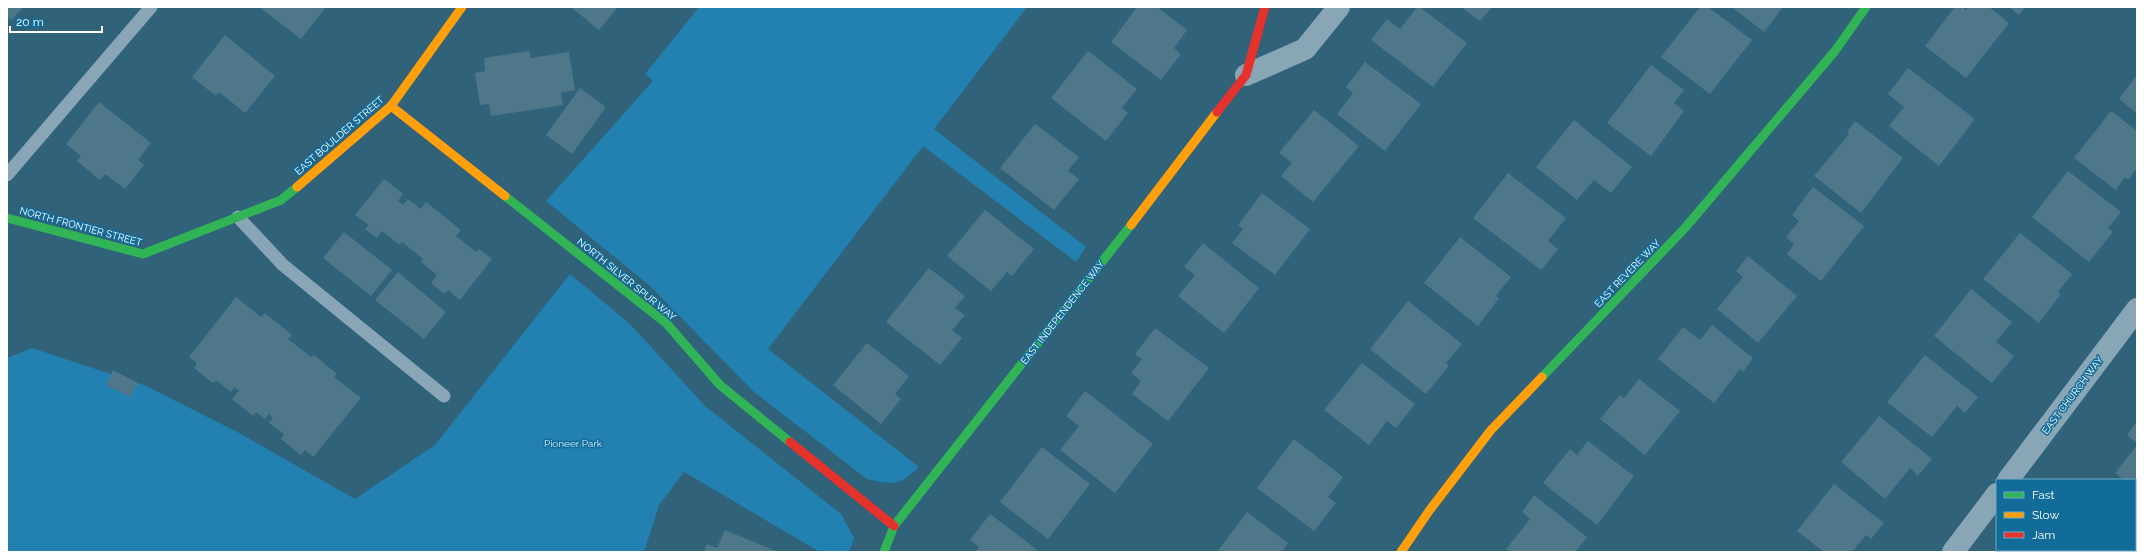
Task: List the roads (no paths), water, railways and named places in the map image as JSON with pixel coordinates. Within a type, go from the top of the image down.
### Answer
[{"type":"street","name":"EAST BOULDER STREET","points":[[238,217],[281,200],[391,106],[462,7]]},
{"type":"street","name":"EAST INDEPENDENCE WAY","points":[[884,552],[894,526],[1099,266],[1246,75],[1265,7]]},
{"type":"street","name":"EAST INDEPENDENCE WAY","points":[[1246,75],[1305,49],[1339,7]]},
{"type":"street","name":"EAST REVERE WAY","points":[[1401,552],[1429,511],[1491,430],[1685,228],[1835,51],[1866,7]]},
{"type":"street","name":"NORTH SILVER SPUR WAY","points":[[391,106],[668,324],[720,385],[894,526]]},
{"type":"street","name":"NORTH FRONTIER STREET","points":[[7,218],[143,254],[238,217]]},
{"type":"street","name":"EAST CHURCH WAY","points":[[2009,479],[2137,309]]},
{"type":"street","points":[[1953,552],[1996,495]]},
{"type":"lane","points":[[7,175],[151,7]]},
{"type":"lane","points":[[238,217],[283,265],[444,396]]},
{"type":"park label","name":"Pioneer Park","points":[[573,443]]}]
